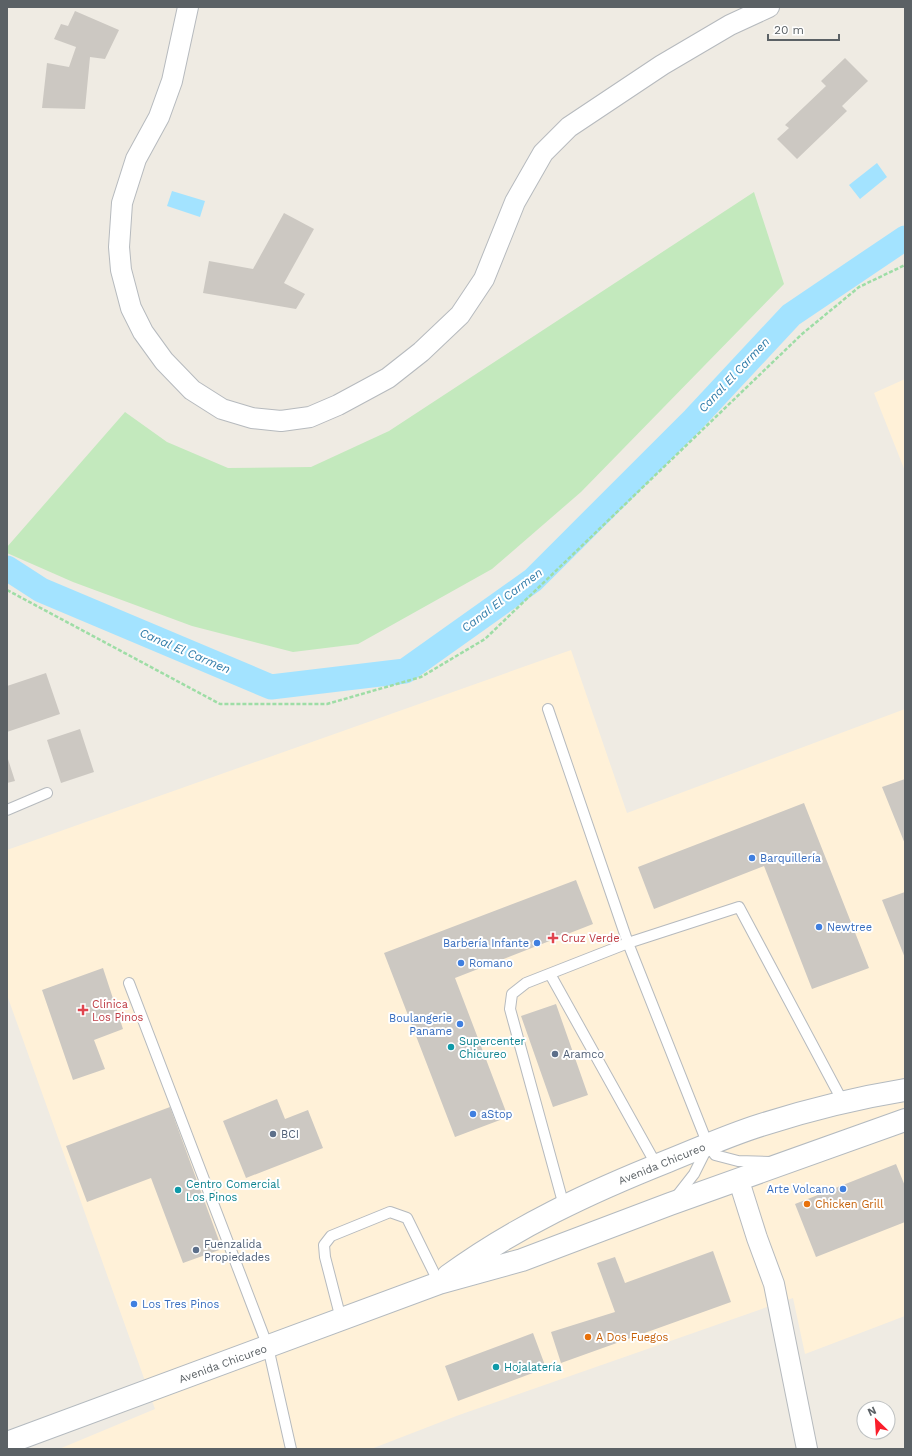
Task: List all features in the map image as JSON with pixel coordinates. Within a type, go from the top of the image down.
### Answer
[{"type":"main road","name":"Avenida Chicureo","points":[[439,1283],[500,1241],[564,1206],[657,1166],[760,1125],[843,1102],[905,1090]]},
{"type":"main road","name":"Avenida Chicureo","points":[[7,1443],[439,1283],[522,1260],[670,1204],[739,1181],[905,1120]]},
{"type":"street","points":[[188,7],[172,81],[158,117],[136,159],[122,203],[119,247],[121,270],[131,308],[143,332],[164,362],[192,390],[222,409],[252,418],[281,421],[310,417],[338,405],[388,378],[421,352],[460,315],[484,279],[515,202],[543,153],[569,127],[662,64],[730,25],[768,7]]},
{"type":"street","points":[[739,1181],[757,1238],[774,1284],[807,1449]]},
{"type":"lane","points":[[548,709],[628,943],[708,1145],[715,1154],[738,1161],[790,1162]]},
{"type":"lane","points":[[7,810],[47,793]]},
{"type":"lane","points":[[564,1206],[510,1009],[512,994],[526,983],[628,943],[739,907],[843,1102]]},
{"type":"lane","points":[[550,974],[657,1166]]},
{"type":"lane","points":[[129,983],[268,1347],[291,1449]]},
{"type":"lane","points":[[670,1204],[694,1174],[708,1145]]},
{"type":"lane","points":[[341,1319],[325,1257],[324,1245],[331,1236],[390,1212],[407,1218],[439,1283]]},
{"type":"path","points":[[7,590],[220,704],[327,704],[421,677],[485,639],[802,334],[859,287],[905,265]]},
{"type":"shaded area","points":[[905,379],[905,471],[874,393]]},
{"type":"shaded area","points":[[571,650],[627,813],[905,709],[905,1316],[805,1354],[793,1298],[459,1415],[371,1449],[59,1449],[155,1409],[7,995],[7,850]]},
{"type":"green space","points":[[754,192],[784,284],[581,492],[492,569],[358,644],[293,652],[192,626],[73,582],[7,553],[7,547],[125,412],[167,442],[228,468],[311,467],[389,431]]},
{"type":"water","points":[[877,163],[887,177],[860,199],[849,185]]},
{"type":"water","points":[[172,191],[205,201],[200,217],[167,206]]},
{"type":"building","points":[[75,11],[119,30],[105,59],[90,57],[85,109],[42,108],[47,63],[69,67],[76,47],[54,39],[61,24],[68,26]]},
{"type":"building","points":[[845,58],[868,81],[842,106],[847,111],[797,159],[777,139],[789,128],[785,125],[826,86],[821,81]]},
{"type":"building","points":[[284,213],[314,229],[284,283],[305,294],[296,309],[203,293],[209,261],[253,269]]},
{"type":"building","points":[[46,673],[60,714],[7,732],[7,686]]},
{"type":"building","points":[[80,729],[94,772],[61,783],[47,740]]},
{"type":"building","points":[[7,756],[15,781],[7,783]]},
{"type":"building","points":[[905,779],[905,844],[882,787]]},
{"type":"building","points":[[804,803],[869,968],[812,989],[764,866],[654,909],[638,867]]},
{"type":"building","name":"Supercenter Chicureo","points":[[576,880],[593,924],[455,978],[508,1117],[455,1137],[384,953]]},
{"type":"building","points":[[905,892],[905,958],[882,900]]},
{"type":"building","name":"Clínica Los Pinos","points":[[103,968],[123,1029],[94,1040],[105,1069],[73,1080],[42,990]]},
{"type":"building","points":[[556,1004],[588,1095],[553,1107],[521,1016]]},
{"type":"building","name":"BCI","points":[[277,1099],[285,1119],[308,1110],[323,1148],[246,1178],[223,1121]]},
{"type":"building","name":"Centro Comercial Los Pinos","points":[[170,1107],[222,1249],[183,1263],[151,1178],[87,1202],[66,1146]]},
{"type":"building","points":[[896,1164],[905,1186],[905,1222],[816,1257],[795,1204]]},
{"type":"building","points":[[713,1251],[731,1302],[561,1363],[551,1332],[615,1312],[597,1263],[615,1257],[625,1283]]},
{"type":"building","name":"Hojalatería","points":[[533,1333],[546,1368],[458,1401],[445,1366]]},
{"type":"waterway","name":"Canal El Carmen","points":[[7,568],[41,590],[271,687],[405,671],[533,580],[694,419],[791,315],[905,238]]},
{"type":"place","name":"Barquillería","points":[[752,858]]},
{"type":"place","name":"Newtree","points":[[819,927]]},
{"type":"place","name":"Cruz Verde","points":[[553,938]]},
{"type":"place","name":"Barbería Infante","points":[[537,943]]},
{"type":"place","name":"Romano","points":[[461,963]]},
{"type":"place","name":"Clínica Los Pinos","points":[[83,1010]]},
{"type":"place","name":"Boulangerie Paname","points":[[460,1024]]},
{"type":"place","name":"Supercenter Chicureo","points":[[451,1047]]},
{"type":"place","name":"Aramco","points":[[555,1054]]},
{"type":"place","name":"aStop","points":[[473,1114]]},
{"type":"place","name":"BCI","points":[[273,1134]]},
{"type":"place","name":"Arte Volcano","points":[[843,1189]]},
{"type":"place","name":"Centro Comercial Los Pinos","points":[[178,1190]]},
{"type":"place","name":"Chicken Grill","points":[[807,1204]]},
{"type":"place","name":"Fuenzalida Propiedades","points":[[196,1250]]},
{"type":"place","name":"Los Tres Pinos","points":[[134,1304]]},
{"type":"place","name":"A Dos Fuegos","points":[[588,1337]]},
{"type":"place","name":"Hojalatería","points":[[496,1367]]}]
